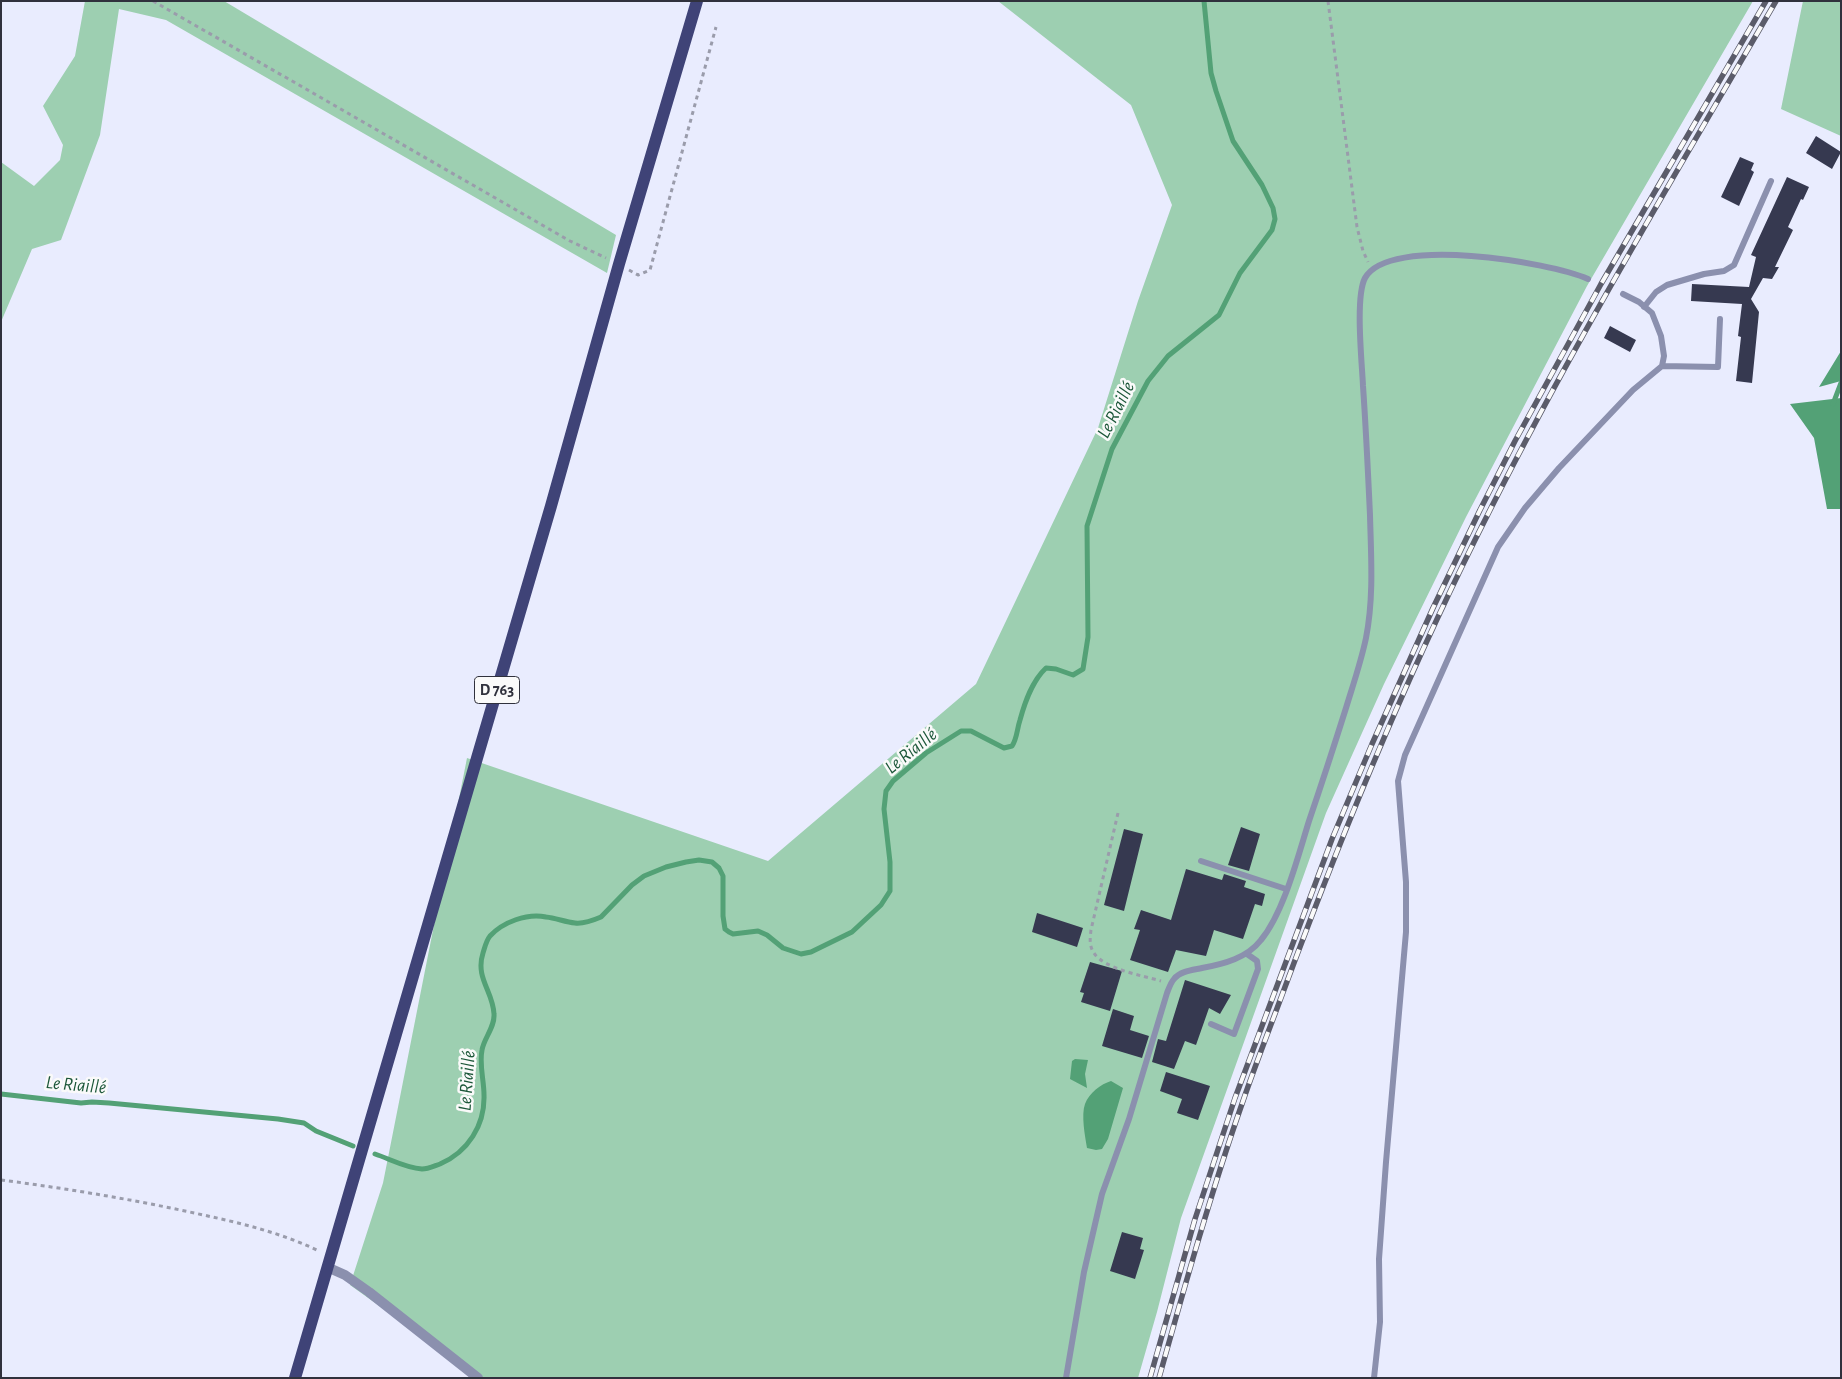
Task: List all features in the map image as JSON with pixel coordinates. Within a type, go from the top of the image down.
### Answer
[{"type":"main road","name":"D 763","points":[[295,1378],[697,1]]},
{"type":"street","points":[[329,1262],[478,1378]]},
{"type":"lane","points":[[1644,307],[1656,292],[1667,285],[1704,274],[1724,271],[1734,265],[1771,181]]},
{"type":"lane","points":[[1066,1378],[1084,1272],[1102,1194],[1129,1119],[1164,1002],[1175,977],[1188,970],[1226,963],[1247,954],[1261,941],[1275,918],[1352,688],[1366,639],[1372,577],[1360,330],[1362,291],[1366,277],[1380,266],[1396,258],[1417,255],[1507,260],[1557,269],[1588,279]]},
{"type":"lane","points":[[1374,1378],[1380,1322],[1379,1259],[1385,1172],[1405,956],[1406,882],[1398,781],[1406,755],[1498,547],[1524,508],[1559,468],[1633,390],[1662,366],[1664,356],[1661,336],[1652,313],[1623,294]]},
{"type":"lane","points":[[1662,366],[1718,367],[1720,318]]},
{"type":"lane","points":[[1201,861],[1286,889]]},
{"type":"lane","points":[[1211,1024],[1234,1034],[1258,969],[1256,962],[1247,954]]},
{"type":"path","points":[[153,1],[570,241],[638,275],[650,270],[716,27]]},
{"type":"path","points":[[1328,1],[1357,227],[1363,251],[1373,271]]},
{"type":"path","points":[[1118,813],[1090,930],[1090,944],[1094,954],[1106,963],[1129,972],[1172,984]]},
{"type":"path","points":[[1,1180],[138,1201],[229,1219],[269,1230],[299,1242],[329,1262]]},
{"type":"shaded area","points":[[85,1],[224,1],[616,235],[607,273],[166,20],[119,9],[100,135],[61,240],[32,249],[1,322],[1,162],[34,186],[60,160],[63,145],[43,106],[75,56]]},
{"type":"shaded area","points":[[998,1],[1753,1],[1587,286],[1466,517],[1384,684],[1326,813],[1181,1218],[1138,1378],[480,1378],[350,1285],[383,1183],[467,758],[768,861],[976,684],[1098,428],[1138,301],[1172,205],[1131,105]]},
{"type":"shaded area","points":[[1803,1],[1841,1],[1841,136],[1781,109]]},
{"type":"shaded area","points":[[1841,351],[1841,381],[1819,387]]},
{"type":"shaded area","points":[[1841,398],[1841,509],[1827,509],[1814,438],[1790,404]]},
{"type":"shaded area","points":[[1075,1059],[1088,1060],[1085,1074],[1087,1088],[1070,1079],[1072,1061]]},
{"type":"shaded area","points":[[1111,1081],[1123,1088],[1108,1139],[1102,1149],[1087,1148],[1083,1120],[1085,1104],[1089,1096],[1103,1084]]},
{"type":"building","points":[[1816,136],[1841,152],[1832,169],[1806,153]]},
{"type":"building","points":[[1740,157],[1754,163],[1751,170],[1754,172],[1739,206],[1721,197]]},
{"type":"building","points":[[1787,177],[1809,187],[1803,200],[1801,199],[1788,227],[1793,230],[1775,267],[1779,267],[1772,279],[1763,278],[1751,299],[1759,312],[1752,383],[1736,381],[1741,337],[1738,336],[1742,304],[1691,301],[1692,284],[1749,287],[1756,257],[1751,255]]},
{"type":"building","points":[[1610,326],[1636,340],[1630,352],[1604,338]]},
{"type":"building","points":[[1241,827],[1260,834],[1249,871],[1228,865]]},
{"type":"building","points":[[1124,829],[1143,834],[1124,911],[1104,905]]},
{"type":"building","points":[[1186,869],[1222,880],[1224,874],[1246,881],[1244,887],[1265,894],[1262,906],[1255,904],[1243,939],[1214,930],[1206,956],[1176,950],[1168,972],[1130,960],[1140,930],[1134,929],[1141,910],[1171,920]]},
{"type":"building","points":[[1037,913],[1083,928],[1077,947],[1032,932]]},
{"type":"building","points":[[1090,962],[1122,971],[1110,1011],[1081,1002],[1084,993],[1080,992]]},
{"type":"building","points":[[1185,980],[1231,995],[1220,1014],[1209,1008],[1196,1045],[1185,1041],[1174,1069],[1152,1062],[1158,1039],[1166,1041]]},
{"type":"building","points":[[1113,1009],[1134,1016],[1130,1030],[1149,1036],[1142,1058],[1102,1046]]},
{"type":"building","points":[[1166,1072],[1210,1086],[1198,1120],[1177,1113],[1182,1099],[1160,1091]]},
{"type":"building","points":[[1122,1232],[1143,1238],[1140,1249],[1144,1250],[1135,1279],[1110,1271]]},
{"type":"waterway","name":"Le Riaillé","points":[[375,1154],[410,1167],[426,1168],[440,1164],[459,1152],[478,1127],[484,1106],[482,1050],[494,1019],[493,1006],[481,970],[481,962],[485,946],[495,931],[508,923],[531,916],[575,923],[601,917],[632,885],[644,876],[666,867],[699,860],[712,862],[719,868],[723,876],[723,916],[725,929],[733,934],[758,931],[767,935],[783,948],[801,954],[811,952],[852,932],[881,905],[890,891],[890,862],[884,809],[886,791],[893,781],[926,753],[961,731],[971,731],[1004,748],[1012,746],[1027,699],[1041,673],[1046,668],[1056,669],[1073,675],[1083,669],[1088,637],[1087,526],[1112,449],[1148,381],[1168,356],[1219,315],[1240,273],[1272,230],[1275,219],[1273,208],[1262,185],[1233,141],[1216,91],[1211,73],[1204,1]]},
{"type":"waterway","points":[[1833,404],[1841,383]]},
{"type":"waterway","name":"Le Riaillé","points":[[1,1094],[81,1103],[109,1103],[278,1119],[304,1123],[316,1131],[353,1146]]},
{"type":"railway","points":[[1150,1378],[1195,1219],[1235,1098],[1332,839],[1372,744],[1433,608],[1515,441],[1601,284],[1766,1]]},
{"type":"railway","points":[[1159,1378],[1209,1204],[1248,1087],[1331,866],[1406,687],[1460,570],[1557,382],[1776,1]]}]
